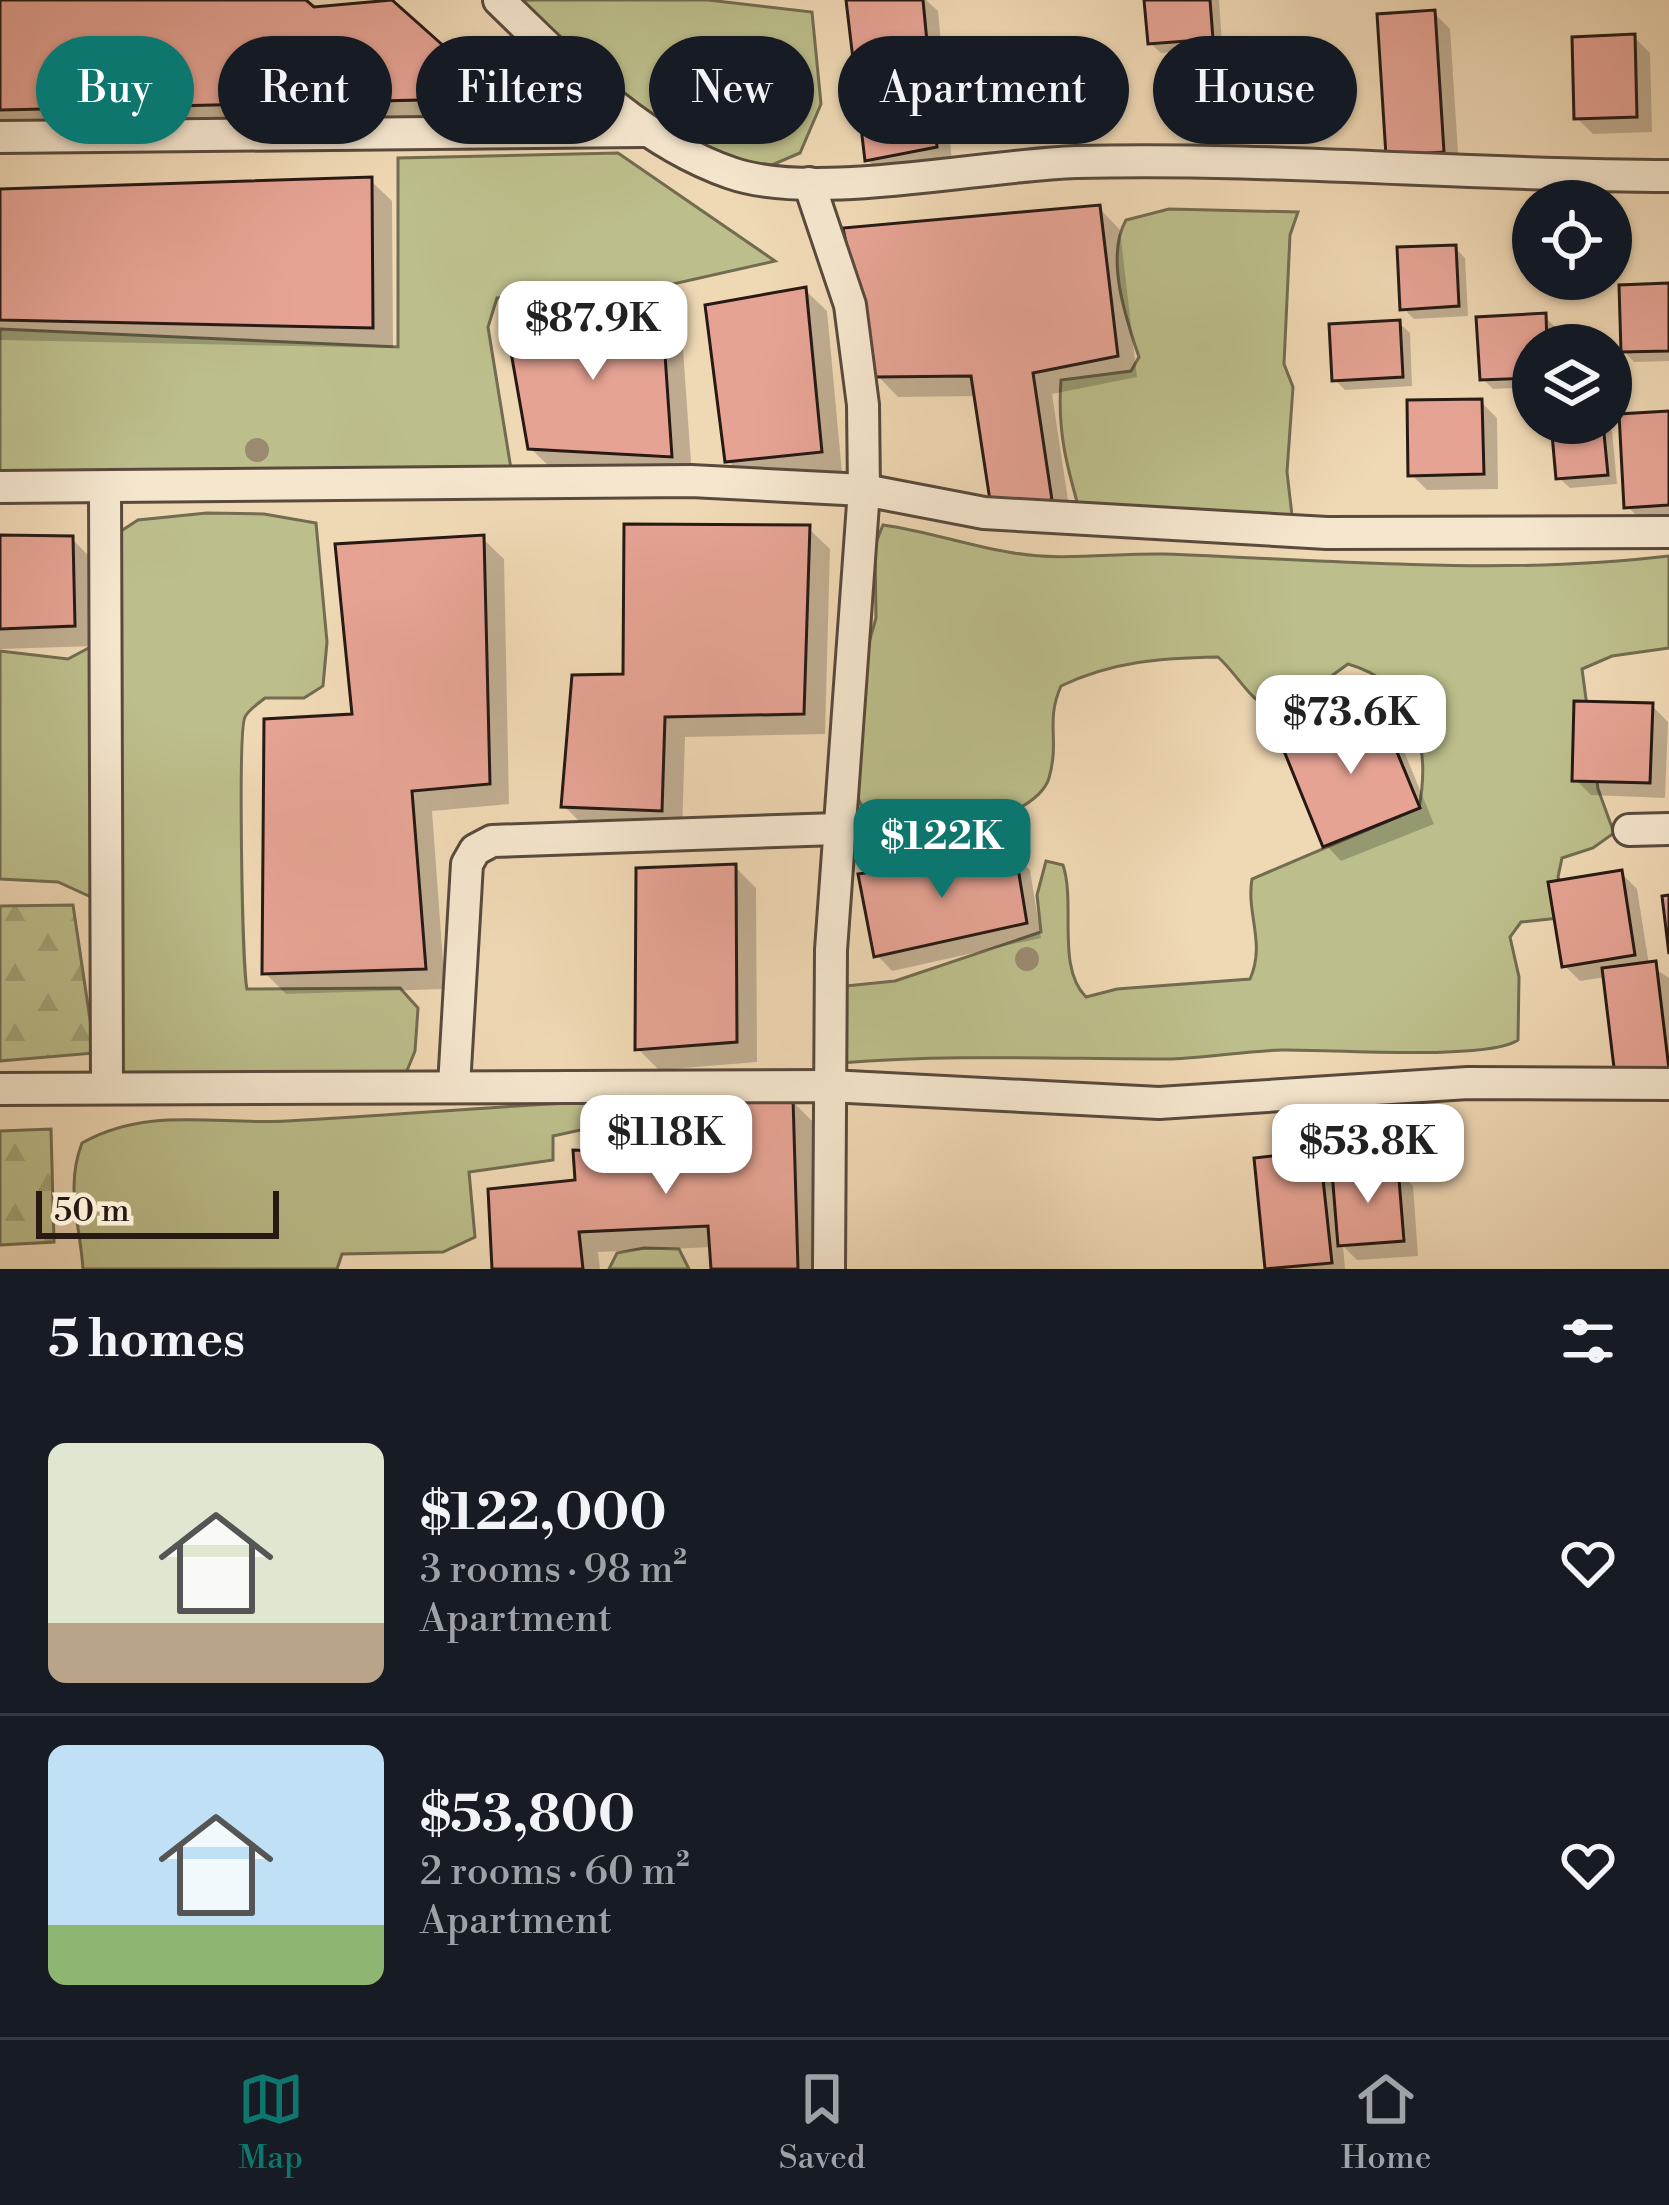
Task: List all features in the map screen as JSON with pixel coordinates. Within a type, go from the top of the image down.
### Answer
[{"type":"street","points":[[499,0],[645,131],[734,174],[809,183],[1074,163],[1669,176]]},
{"type":"street","points":[[0,137],[645,131]]},
{"type":"street","points":[[809,183],[850,305],[862,382],[864,490],[837,829],[829,1269]]},
{"type":"street","points":[[0,487],[691,481],[864,490],[984,513],[1327,533],[1669,532]]},
{"type":"street","points":[[105,487],[107,1085]]},
{"type":"street","points":[[454,1086],[467,864],[475,850],[492,841],[555,836],[837,829]]},
{"type":"street","points":[[1629,830],[1669,829]]},
{"type":"street","points":[[0,1090],[107,1085],[829,1086],[1159,1103],[1468,1083],[1669,1084]]},
{"type":"green space","points":[[502,0],[708,0],[812,12],[821,104],[814,120],[814,36],[649,36],[649,117],[625,98],[625,36],[547,36]]},
{"type":"green space","points":[[683,144],[804,144],[800,153],[753,173],[698,156]]},
{"type":"green space","points":[[618,153],[775,261],[642,291],[497,298],[488,327],[512,475],[0,476],[0,329],[398,347],[398,158]]},
{"type":"green space","points":[[1169,209],[1298,212],[1290,235],[1284,364],[1293,387],[1287,472],[1293,524],[1081,516],[1064,449],[1061,380],[1131,371],[1139,357],[1117,270],[1120,235],[1126,220]]},
{"type":"green space","points":[[207,513],[264,514],[316,523],[327,642],[323,686],[304,698],[265,698],[245,717],[242,849],[247,989],[400,988],[418,1008],[415,1051],[406,1073],[129,1081],[106,1051],[93,898],[58,882],[0,879],[0,651],[68,659],[98,643],[90,551],[138,520]]},
{"type":"green space","points":[[883,525],[1047,556],[1164,554],[1480,566],[1669,556],[1669,648],[1612,656],[1582,669],[1598,789],[1614,833],[1593,848],[1562,858],[1558,877],[1569,917],[1521,922],[1510,937],[1519,977],[1518,1040],[1442,1052],[1281,1050],[1171,1059],[840,1063],[835,987],[895,981],[1041,932],[1037,895],[1046,861],[1063,865],[1069,952],[1077,984],[1086,997],[1117,989],[1250,979],[1256,953],[1252,879],[1419,808],[1422,785],[1413,720],[1403,701],[1371,673],[1348,664],[1304,696],[1270,709],[1218,657],[1157,660],[1100,671],[1061,686],[1054,710],[1049,778],[1025,805],[982,824],[896,846],[875,834],[854,790],[862,667],[876,618],[875,545]]},
{"type":"green space","points":[[73,905],[95,1053],[0,1061],[0,906]]},
{"type":"green space","points":[[680,1099],[684,1116],[668,1135],[585,1129],[553,1136],[553,1160],[469,1172],[475,1237],[443,1252],[342,1254],[337,1269],[83,1269],[74,1190],[77,1159],[82,1143],[107,1132],[157,1121],[287,1121]]},
{"type":"green space","points":[[51,1129],[54,1242],[0,1245],[0,1131]]},
{"type":"green space","points":[[679,1249],[689,1269],[609,1269],[617,1253]]},
{"type":"building","points":[[0,0],[306,0],[314,7],[392,0],[432,36],[416,36],[416,100],[392,101],[392,36],[218,36],[218,105],[194,105],[194,36],[36,36],[36,109],[0,110]]},
{"type":"building","points":[[846,0],[923,0],[926,36],[850,36]]},
{"type":"building","points":[[1144,0],[1210,0],[1213,36],[1153,36],[1153,44],[1148,44]]},
{"type":"building","points":[[1435,10],[1444,152],[1386,156],[1377,14]]},
{"type":"building","points":[[1635,34],[1637,117],[1574,119],[1572,37]]},
{"type":"building","points":[[863,144],[937,144],[937,147],[865,161]]},
{"type":"building","points":[[372,177],[373,328],[0,320],[0,189]]},
{"type":"building","points":[[1100,205],[1118,356],[1033,373],[1052,500],[991,507],[971,376],[874,377],[843,228]]},
{"type":"building","points":[[1456,245],[1459,306],[1400,310],[1397,247]]},
{"type":"building","points":[[1669,283],[1669,351],[1632,352],[1632,324],[1620,324],[1619,300],[1632,300],[1632,284]]},
{"type":"building","points":[[806,287],[822,452],[725,462],[705,305]]},
{"type":"building","points":[[662,311],[672,457],[528,449],[505,318]]},
{"type":"building","points":[[1546,313],[1546,324],[1512,324],[1512,379],[1480,380],[1476,317]]},
{"type":"building","points":[[1400,320],[1403,377],[1332,381],[1329,324]]},
{"type":"building","points":[[1482,399],[1484,474],[1408,476],[1407,400]]},
{"type":"building","points":[[1669,411],[1669,505],[1624,508],[1621,444],[1632,444],[1632,413]]},
{"type":"building","points":[[1553,444],[1605,444],[1608,475],[1556,479]]},
{"type":"building","points":[[624,524],[810,525],[804,714],[665,717],[662,811],[561,807],[572,675],[623,674]]},
{"type":"building","points":[[0,535],[73,536],[75,626],[0,629]]},
{"type":"building","points":[[484,535],[490,784],[412,791],[426,969],[262,974],[264,719],[352,714],[335,544]]},
{"type":"building","points":[[1574,701],[1653,703],[1650,783],[1572,781]]},
{"type":"building","points":[[1379,708],[1420,808],[1323,847],[1282,746]]},
{"type":"building","points":[[1015,850],[1027,923],[874,957],[858,874]]},
{"type":"building","points":[[736,864],[737,1042],[635,1050],[636,868]]},
{"type":"building","points":[[1622,870],[1635,955],[1562,967],[1548,882]]},
{"type":"building","points":[[1669,895],[1669,954],[1662,896]]},
{"type":"building","points":[[1656,961],[1669,1069],[1615,1076],[1602,968]]},
{"type":"building","points":[[793,1098],[798,1269],[711,1269],[708,1226],[579,1232],[583,1269],[492,1269],[488,1189],[575,1180],[573,1150],[716,1155],[712,1104]]},
{"type":"building","points":[[1320,1151],[1332,1263],[1265,1269],[1254,1158]]},
{"type":"building","points":[[1398,1167],[1404,1241],[1338,1246],[1332,1172]]}]
